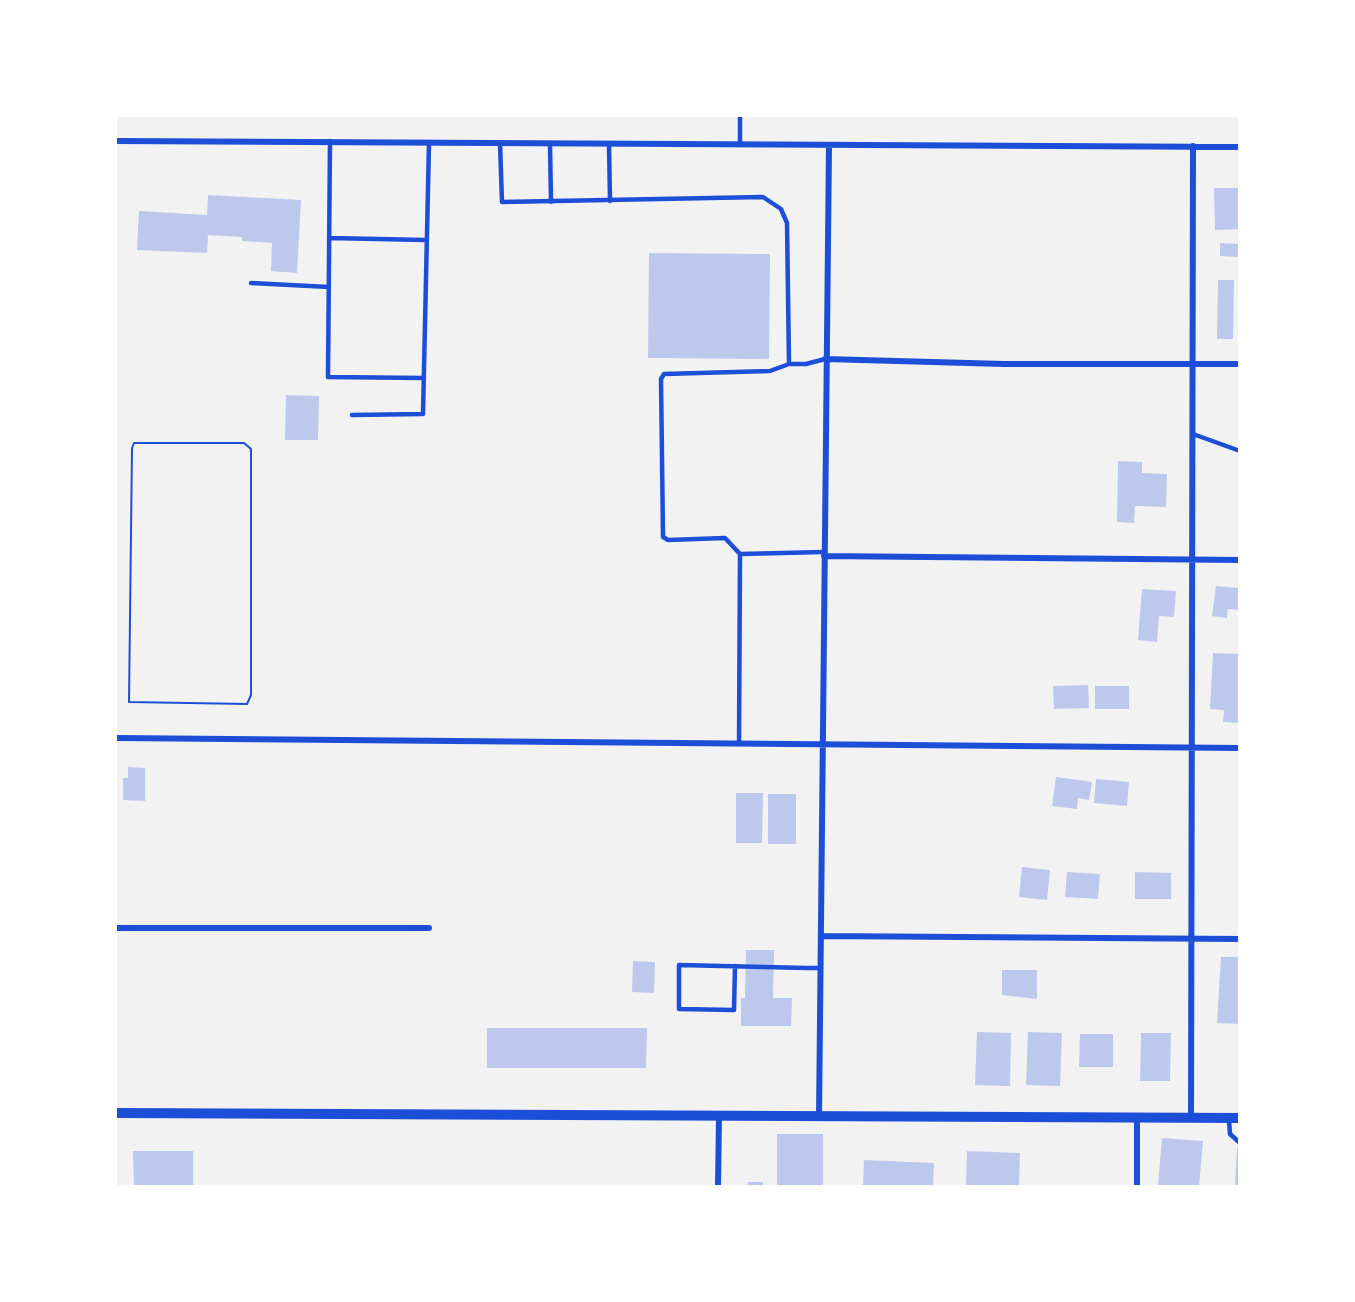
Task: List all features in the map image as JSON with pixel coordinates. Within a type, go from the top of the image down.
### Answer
[{"type":"street","points":[[116,141],[1239,147]]},
{"type":"street","points":[[819,1116],[825,359],[829,146]]},
{"type":"street","points":[[1191,1118],[1193,146]]},
{"type":"street","points":[[825,359],[1239,364]]},
{"type":"street","points":[[824,554],[1239,560]]},
{"type":"street","points":[[116,738],[1239,748]]},
{"type":"street","points":[[116,928],[429,928]]},
{"type":"street","points":[[822,936],[1239,939]]},
{"type":"street","points":[[116,1113],[1234,1118]]},
{"type":"street","points":[[718,1186],[719,1116]]},
{"type":"street","points":[[1137,1118],[1137,1186]]},
{"type":"lane","points":[[740,116],[740,145]]},
{"type":"lane","points":[[330,141],[328,377],[424,378]]},
{"type":"lane","points":[[352,415],[423,414],[429,142]]},
{"type":"lane","points":[[500,143],[502,202],[763,197],[781,209],[787,223],[789,364]]},
{"type":"lane","points":[[550,143],[551,202]]},
{"type":"lane","points":[[609,144],[610,201]]},
{"type":"lane","points":[[329,238],[426,240]]},
{"type":"lane","points":[[251,283],[329,287]]},
{"type":"lane","points":[[739,744],[740,554],[725,538],[668,540],[663,537],[662,379],[664,374],[770,371],[789,364],[806,364],[825,359]]},
{"type":"lane","points":[[1193,434],[1239,451]]},
{"type":"lane","points":[[740,554],[824,554]]},
{"type":"lane","points":[[735,966],[734,1010],[680,1009],[679,965],[735,966],[821,968]]},
{"type":"lane","points":[[1234,1118],[1230,1134],[1239,1143]]},
{"type":"path","points":[[134,443],[244,443],[251,449],[250,699],[247,704],[129,702],[132,448],[134,443]]},
{"type":"building","points":[[1214,188],[1240,188],[1240,229],[1215,230]]},
{"type":"building","points":[[208,195],[301,200],[297,273],[271,271],[272,243],[242,241],[242,237],[208,235],[207,253],[137,250],[139,211],[207,215]]},
{"type":"building","points":[[1220,243],[1240,244],[1240,257],[1220,256]]},
{"type":"building","points":[[649,253],[770,254],[769,359],[648,358]]},
{"type":"building","points":[[1218,280],[1234,280],[1233,339],[1217,339]]},
{"type":"building","points":[[286,395],[319,396],[318,440],[285,440]]},
{"type":"building","points":[[1118,461],[1142,462],[1142,473],[1167,474],[1166,507],[1135,506],[1134,523],[1117,522]]},
{"type":"building","points":[[1216,586],[1240,588],[1240,610],[1228,609],[1227,618],[1212,616]]},
{"type":"building","points":[[1142,589],[1176,591],[1174,617],[1159,616],[1157,642],[1138,640]]},
{"type":"building","points":[[1213,653],[1240,654],[1240,723],[1223,722],[1224,710],[1210,709]]},
{"type":"building","points":[[1088,685],[1089,708],[1054,709],[1053,686]]},
{"type":"building","points":[[1095,686],[1129,686],[1129,709],[1095,709]]},
{"type":"building","points":[[128,767],[145,768],[145,801],[123,800],[123,778],[128,778]]},
{"type":"building","points":[[1056,777],[1092,782],[1089,800],[1078,798],[1077,809],[1052,806]]},
{"type":"building","points":[[1096,779],[1129,782],[1127,806],[1094,803]]},
{"type":"building","points":[[736,793],[763,793],[762,843],[736,843]]},
{"type":"building","points":[[768,794],[796,794],[796,844],[768,844]]},
{"type":"building","points":[[1022,867],[1050,870],[1047,900],[1019,897]]},
{"type":"building","points":[[1067,872],[1100,874],[1098,899],[1065,897]]},
{"type":"building","points":[[1135,872],[1171,873],[1171,899],[1135,899]]},
{"type":"building","points":[[746,950],[774,950],[773,998],[792,998],[791,1026],[741,1026],[741,998],[745,998]]},
{"type":"building","points":[[1221,957],[1240,957],[1240,1024],[1217,1023]]},
{"type":"building","points":[[633,961],[655,962],[654,993],[632,992]]},
{"type":"building","points":[[1002,970],[1037,970],[1037,999],[1002,995]]},
{"type":"building","points":[[487,1028],[647,1028],[646,1068],[487,1068]]},
{"type":"building","points":[[977,1032],[1011,1033],[1010,1086],[975,1085]]},
{"type":"building","points":[[1028,1032],[1062,1033],[1060,1086],[1026,1085]]},
{"type":"building","points":[[1141,1033],[1171,1033],[1170,1081],[1140,1081]]},
{"type":"building","points":[[1080,1034],[1113,1034],[1113,1067],[1079,1067]]},
{"type":"building","points":[[777,1134],[823,1134],[823,1186],[777,1186]]},
{"type":"building","points":[[1162,1138],[1203,1141],[1199,1186],[1158,1186]]},
{"type":"building","points":[[1237,1148],[1240,1148],[1240,1186],[1235,1186]]},
{"type":"building","points":[[133,1151],[193,1151],[193,1186],[134,1186]]},
{"type":"building","points":[[967,1151],[1020,1153],[1019,1186],[966,1186]]},
{"type":"building","points":[[864,1160],[934,1163],[933,1186],[863,1186]]},
{"type":"building","points":[[748,1182],[763,1182],[763,1186],[747,1186]]}]
